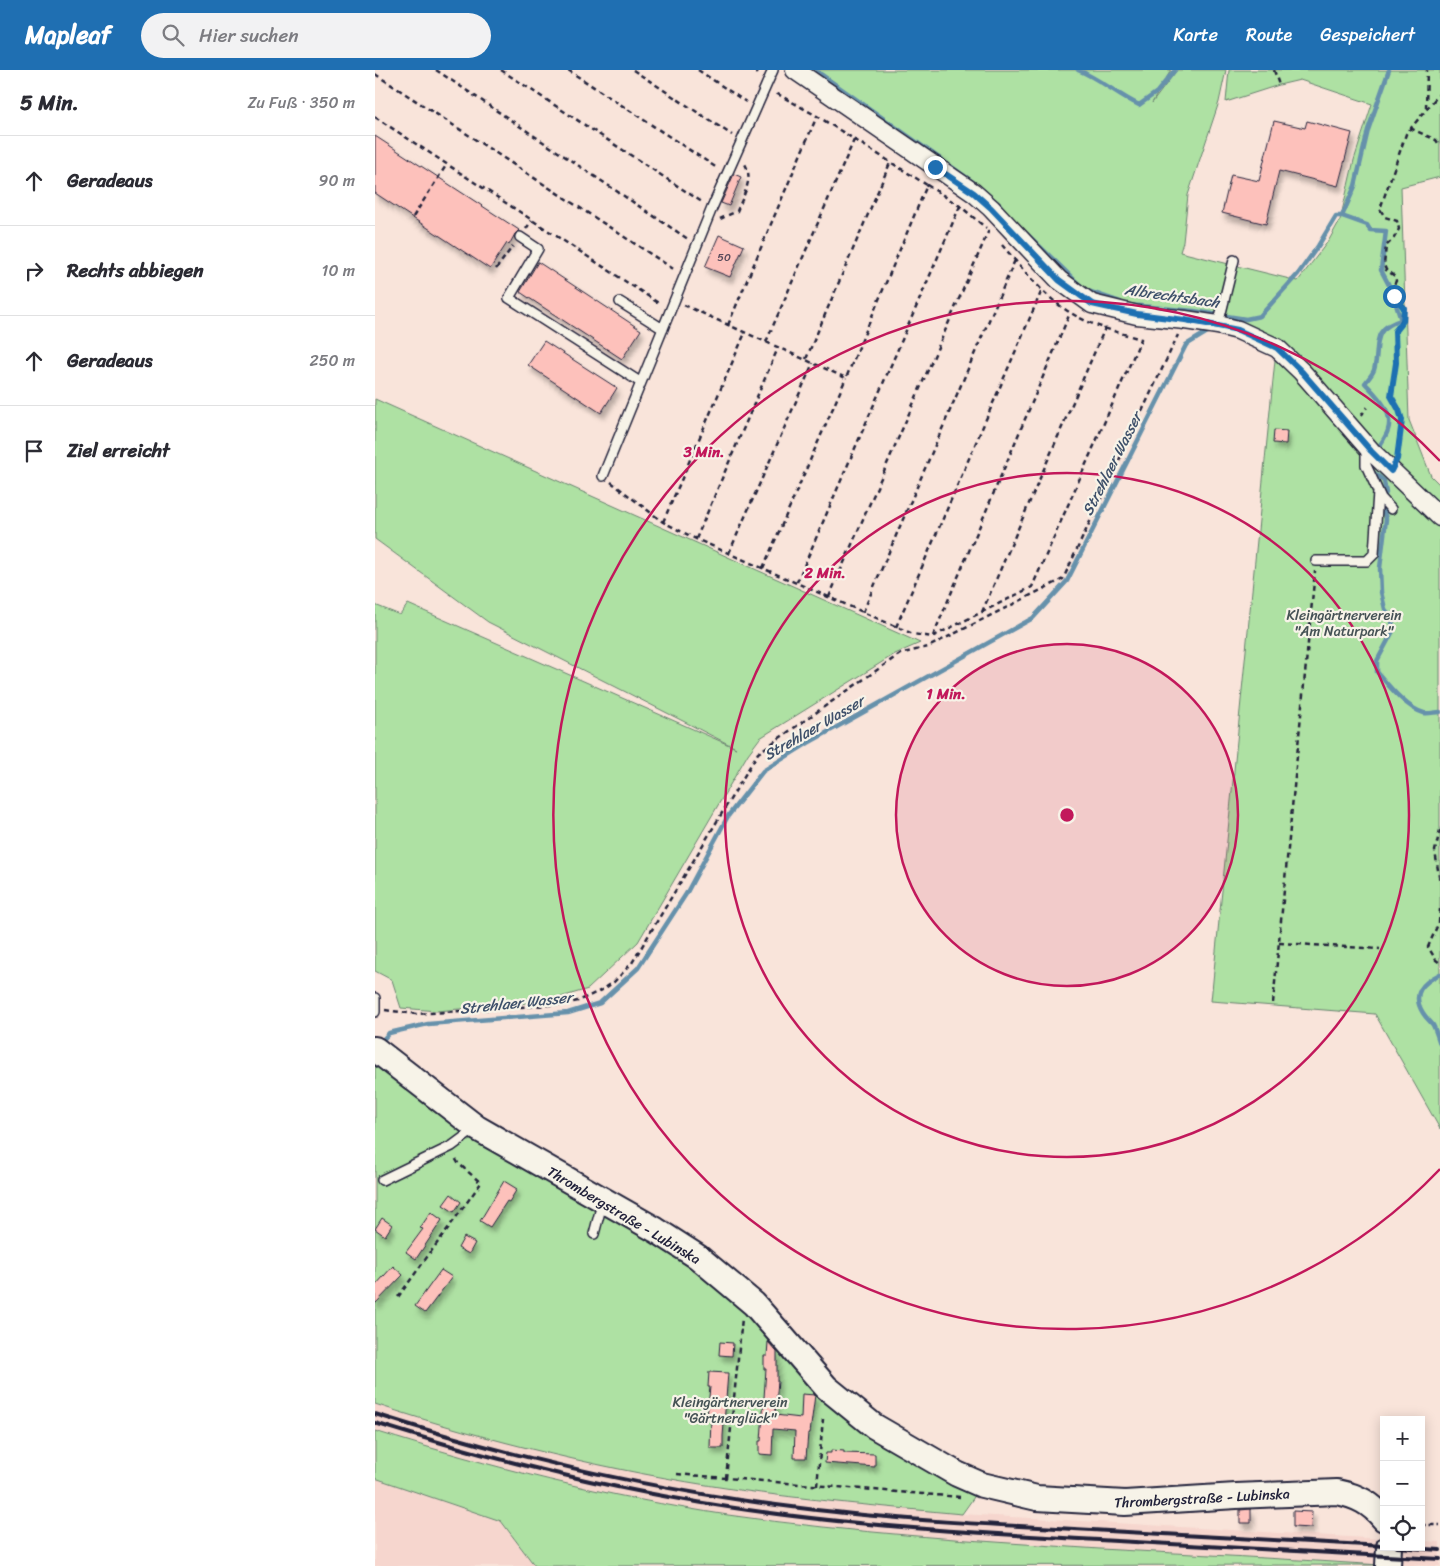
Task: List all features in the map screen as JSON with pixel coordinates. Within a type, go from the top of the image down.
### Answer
[{"type":"street","points":[[795,70],[974,193],[991,208],[1059,280],[1092,304],[1137,314],[1185,320],[1220,319],[1238,330],[1277,348],[1302,372],[1371,451],[1440,517]]},
{"type":"street","name":"Thrombergstraße - Lubinska","points":[[377,1050],[477,1128],[698,1256],[754,1304],[826,1387],[874,1426],[957,1474],[973,1481],[1037,1498],[1125,1503],[1337,1492],[1364,1500],[1380,1514]]},
{"type":"street","points":[[1388,1566],[1389,1551]]},
{"type":"lane","points":[[603,476],[640,382],[698,246],[706,222],[773,70]]},
{"type":"lane","points":[[520,237],[538,249],[509,298],[640,382]]},
{"type":"lane","points":[[1220,319],[1234,260]]},
{"type":"lane","points":[[620,302],[663,329]]},
{"type":"lane","points":[[1371,451],[1366,466],[1381,497],[1391,509]]},
{"type":"lane","points":[[1316,561],[1367,561],[1375,554],[1381,497]]},
{"type":"lane","points":[[375,998],[375,1010]]},
{"type":"lane","points":[[382,1180],[452,1146],[477,1128]]},
{"type":"lane","points":[[595,1234],[603,1200]]},
{"type":"path","points":[[436,70],[698,246]]},
{"type":"path","points":[[501,70],[712,208]]},
{"type":"path","points":[[568,70],[727,174]]},
{"type":"path","points":[[633,70],[741,141]]},
{"type":"path","points":[[698,70],[756,108]]},
{"type":"path","points":[[1274,70],[1279,84]]},
{"type":"path","points":[[1426,110],[1427,70]]},
{"type":"path","points":[[375,74],[685,276]]},
{"type":"path","points":[[763,568],[846,378],[927,185],[817,116],[765,87]]},
{"type":"path","points":[[1391,471],[1397,459],[1402,420],[1391,396],[1396,363],[1395,331],[1403,321],[1404,308],[1394,296],[1392,288],[1396,281],[1395,276],[1386,270],[1384,264],[1385,246],[1394,238],[1399,229],[1397,221],[1385,217],[1380,209],[1405,135],[1440,93]]},
{"type":"path","points":[[728,325],[817,116]]},
{"type":"path","points":[[375,117],[670,310]]},
{"type":"path","points":[[1410,128],[1436,140],[1440,146]]},
{"type":"path","points":[[767,342],[855,140]]},
{"type":"path","points":[[706,222],[724,218],[737,211],[749,184],[747,168],[737,150]]},
{"type":"path","points":[[806,360],[890,163]]},
{"type":"path","points":[[413,217],[447,164]]},
{"type":"path","points":[[797,582],[959,206]]},
{"type":"path","points":[[829,598],[989,230]]},
{"type":"path","points":[[863,612],[1022,242]]},
{"type":"path","points":[[896,627],[1042,290]]},
{"type":"path","points":[[674,300],[846,378]]},
{"type":"path","points":[[932,637],[1070,313]]},
{"type":"path","points":[[375,1010],[416,1014],[564,1004],[591,996],[614,982],[632,963],[758,753],[900,654],[927,647],[1063,579],[1185,320]]},
{"type":"path","points":[[982,612],[1105,328]]},
{"type":"path","points":[[663,522],[745,333]]},
{"type":"path","points":[[603,476],[663,522],[896,627],[913,634],[932,637],[1032,587],[1141,339]]},
{"type":"path","points":[[696,538],[778,348]]},
{"type":"path","points":[[729,553],[813,363]]},
{"type":"path","points":[[1273,1003],[1316,561]]},
{"type":"path","points":[[1440,830],[1435,851],[1440,883]]},
{"type":"path","points":[[1440,910],[1439,922],[1428,947],[1440,963]]},
{"type":"path","points":[[1279,943],[1380,949]]},
{"type":"path","points":[[398,1297],[481,1183],[458,1163],[451,1153],[452,1146]]},
{"type":"path","points":[[726,1478],[743,1318]]},
{"type":"path","points":[[817,1486],[823,1419]]},
{"type":"path","points":[[677,1474],[904,1492]]},
{"type":"path","points":[[1425,1525],[1440,1525]]},
{"type":"shaded area","points":[[375,1404],[422,1419],[578,1460],[670,1479],[731,1489],[962,1514],[1380,1539],[1380,1551],[1425,1551],[1425,1541],[1440,1542],[1440,1566],[1381,1565],[961,1541],[726,1515],[622,1497],[474,1461],[375,1431]]},
{"type":"shaded area","points":[[375,1478],[501,1521],[535,1566],[375,1566]]},
{"type":"green space","points":[[813,70],[1171,70],[1152,103],[1177,70],[1226,70],[1219,102],[1188,195],[1183,242],[1180,252],[1298,281],[1329,240],[1340,220],[1354,160],[1372,104],[1300,80],[1226,102],[1229,70],[1440,70],[1440,177],[1401,187],[1409,420],[1431,476],[1440,485],[1440,512],[1278,345],[1093,299],[813,72]]},
{"type":"green space","name":"Kleingärtnerverein \"Am Naturpark\"","points":[[1276,350],[1440,521],[1440,1129],[1375,1014],[1211,1001]]},
{"type":"green space","points":[[375,399],[920,643],[895,654],[760,738],[748,754],[638,942],[588,989],[548,1001],[437,1011],[401,1008],[392,980],[375,971],[375,605],[400,615],[408,604],[736,748],[488,622],[375,539]]},
{"type":"green space","name":"Kleingärtnerverein \"Gärtnerglück\"","points":[[375,1064],[467,1132],[713,1272],[797,1368],[979,1490],[962,1514],[761,1493],[687,1482],[596,1464],[507,1443],[375,1404]]},
{"type":"green space","points":[[375,1431],[462,1457],[550,1480],[683,1508],[728,1515],[914,1536],[1381,1565],[535,1566],[501,1521],[375,1478]]},
{"type":"building","points":[[1274,121],[1305,128],[1307,121],[1352,133],[1338,186],[1279,171],[1266,224],[1222,213],[1231,175],[1259,181]]},
{"type":"building","points":[[375,136],[519,230],[509,245],[507,243],[490,269],[375,193]]},
{"type":"building","points":[[734,174],[741,177],[729,206],[721,203]]},
{"type":"building","points":[[719,235],[744,246],[730,277],[705,267]]},
{"type":"building","points":[[538,262],[641,330],[622,359],[520,292]]},
{"type":"building","points":[[544,341],[617,388],[601,413],[528,365]]},
{"type":"building","points":[[1274,430],[1287,431],[1286,444],[1273,443]]},
{"type":"building","points":[[504,1181],[517,1189],[490,1227],[480,1221]]},
{"type":"building","points":[[451,1194],[461,1202],[454,1212],[443,1205]]},
{"type":"building","points":[[431,1212],[442,1220],[416,1259],[406,1252],[423,1229],[420,1228]]},
{"type":"building","points":[[382,1218],[392,1225],[385,1236],[375,1229]]},
{"type":"building","points":[[464,1237],[475,1243],[469,1254],[458,1248]]},
{"type":"building","points":[[393,1266],[403,1275],[375,1304],[375,1286]]},
{"type":"building","points":[[441,1270],[452,1277],[425,1313],[415,1306]]},
{"type":"building","points":[[720,1342],[733,1343],[732,1356],[719,1355]]},
{"type":"building","points":[[768,1342],[777,1352],[778,1381],[775,1415],[801,1418],[802,1394],[815,1395],[810,1433],[808,1433],[806,1458],[794,1458],[795,1431],[773,1429],[772,1455],[759,1454],[766,1369],[764,1369],[764,1356],[767,1356]]},
{"type":"building","points":[[709,1372],[728,1373],[723,1448],[710,1448],[711,1417],[707,1417],[710,1387],[708,1387]]},
{"type":"building","points":[[831,1450],[844,1451],[844,1453],[875,1454],[875,1467],[825,1463],[826,1453],[831,1453]]},
{"type":"building","points":[[1251,1509],[1251,1523],[1240,1523],[1240,1510]]},
{"type":"building","points":[[1293,1511],[1312,1512],[1311,1528],[1293,1527]]},
{"type":"waterway","name":"Albrechtsbach","points":[[815,70],[973,182]]},
{"type":"waterway","points":[[1078,70],[1139,105],[1157,92],[1175,70]]},
{"type":"waterway","name":"Albrechtsbach","points":[[1129,305],[1194,311],[1246,319],[1260,316],[1298,274],[1336,216],[1342,216],[1355,186],[1368,130],[1389,70]]},
{"type":"waterway","name":"Albrechtsbach","points":[[979,187],[1000,205]]},
{"type":"waterway","points":[[1342,216],[1367,225],[1370,230],[1386,231],[1381,270],[1391,289],[1401,320],[1391,324],[1380,334],[1374,370],[1365,383],[1383,404],[1388,416],[1388,430],[1377,451]]},
{"type":"waterway","name":"Albrechtsbach","points":[[1027,234],[1085,290],[1120,302]]},
{"type":"waterway","name":"Strehlaer Wasser","points":[[379,1044],[389,1033],[428,1024],[568,1013],[600,1003],[638,968],[686,894],[728,816],[763,771],[808,743],[1033,618],[1067,581],[1186,345],[1209,331]]},
{"type":"waterway","points":[[1373,472],[1384,481],[1386,493],[1381,502],[1386,519],[1380,568],[1381,592],[1385,609],[1392,619],[1393,631],[1377,661],[1377,672],[1398,696],[1411,707],[1424,713],[1440,712]]},
{"type":"waterway","points":[[1440,974],[1428,981],[1418,995],[1423,1013],[1433,1025],[1440,1044]]},
{"type":"railway","points":[[375,1414],[533,1459],[639,1482],[746,1501],[909,1519],[1380,1546]]},
{"type":"railway","points":[[375,1423],[462,1449],[550,1472],[683,1500],[774,1514],[960,1531],[1440,1559]]},
{"type":"railway","points":[[1425,1549],[1440,1550]]},
{"type":"route","points":[[935,167],[974,193],[991,208],[1059,280],[1092,304],[1137,314],[1185,320],[1238,330],[1277,348],[1302,372],[1371,451],[1391,471],[1397,459],[1402,420],[1391,396],[1396,363],[1395,331],[1403,321],[1404,308],[1394,296]]}]
